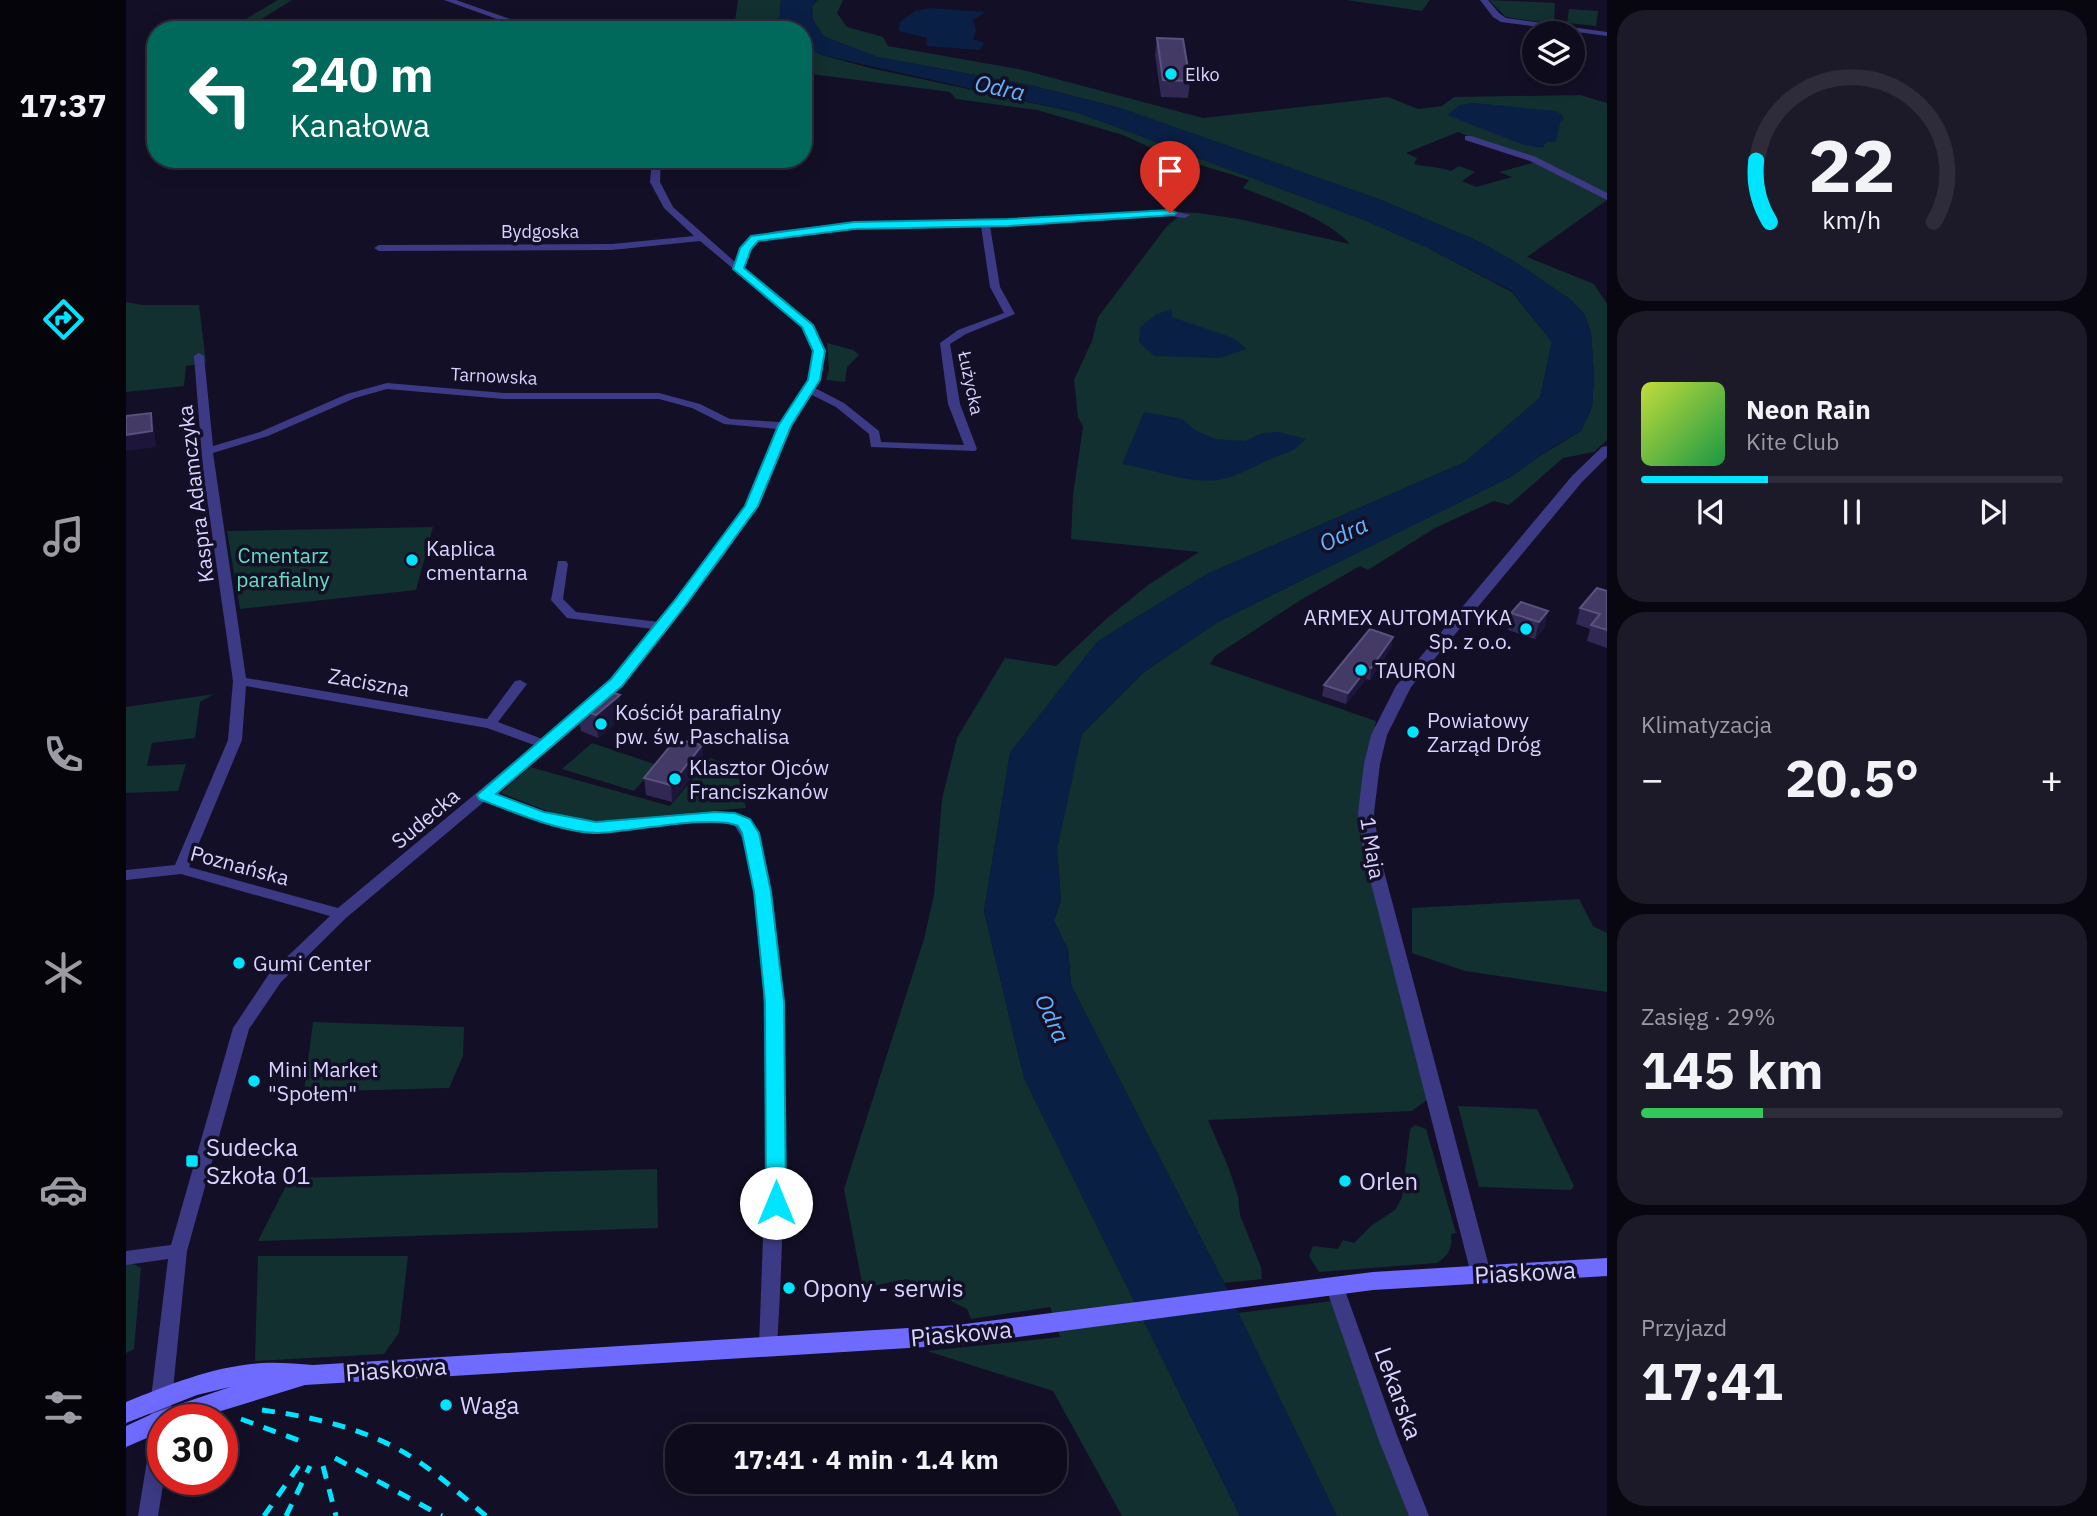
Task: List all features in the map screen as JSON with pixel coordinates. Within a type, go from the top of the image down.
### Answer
[{"type":"main road","name":"Piaskowa","points":[[205,1404],[313,1374],[968,1334],[1334,1285],[1607,1267]]},
{"type":"main road","name":"Piaskowa","points":[[126,1413],[147,1414]]},
{"type":"main road","name":"Piaskowa","points":[[126,1437],[147,1424]]},
{"type":"street","points":[[448,0],[510,21]]},
{"type":"street","points":[[1484,0],[1494,13],[1504,20],[1607,34]]},
{"type":"street","points":[[1468,138],[1533,159],[1607,197]]},
{"type":"street","name":"Sudecka","points":[[163,1404],[178,1251],[241,1028],[275,978],[341,914],[617,682],[752,506],[784,426],[814,380],[819,351],[807,325],[668,208],[659,194],[657,168]]},
{"type":"street","points":[[738,269],[745,248],[755,239],[776,234],[854,225],[985,223],[1170,213],[1185,215]]},
{"type":"street","name":"Łużycka","points":[[809,389],[840,405],[875,433],[875,445],[971,449],[954,404],[945,343],[962,332],[1010,314],[995,287],[985,223]]},
{"type":"street","name":"Bydgoska","points":[[379,248],[612,247],[701,238]]},
{"type":"street","name":"Kaspra Adamczyka","points":[[181,869],[235,740],[240,681],[220,556],[199,356]]},
{"type":"street","name":"Tarnowska","points":[[208,451],[264,434],[351,396],[387,386],[504,396],[659,396],[696,406],[728,422],[784,426]]},
{"type":"street","name":"1 Maja","points":[[1481,1274],[1372,856],[1366,813],[1372,764],[1379,735],[1404,686],[1577,479],[1607,450]]},
{"type":"street","points":[[562,564],[557,600],[572,615],[661,626]]},
{"type":"street","name":"Zaciszna","points":[[240,681],[490,724],[543,744]]},
{"type":"street","points":[[490,724],[520,684]]},
{"type":"street","points":[[485,795],[568,824],[596,828],[715,817],[735,818],[744,822],[751,833],[762,892],[774,1002],[776,1228],[768,1346]]},
{"type":"street","name":"Poznańska","points":[[126,875],[181,869],[341,914]]},
{"type":"street","points":[[126,1258],[178,1251]]},
{"type":"street","name":"Lekarska","points":[[1334,1285],[1388,1438],[1419,1516]]},
{"type":"street","name":"Sudecka","points":[[148,1516],[151,1495]]},
{"type":"green space","points":[[278,0],[292,0],[258,21],[242,21]]},
{"type":"green space","points":[[738,0],[781,0],[779,21],[735,21]]},
{"type":"green space","points":[[818,0],[843,0],[837,13],[847,27],[883,37],[888,46],[1023,70],[1203,118],[1388,97],[1418,109],[1442,106],[1454,97],[1580,95],[1607,103],[1607,200],[1527,257],[1594,284],[1607,304],[1607,440],[1594,452],[1563,458],[1509,505],[1494,501],[1435,528],[1368,570],[1360,566],[1299,601],[1215,656],[1210,664],[1376,721],[1358,813],[1427,1100],[1412,1111],[1208,1120],[1229,1169],[1238,1196],[1240,1215],[1261,1267],[1262,1279],[1224,1283],[1071,985],[1068,950],[1054,921],[1061,900],[1057,850],[1063,808],[1082,734],[1144,672],[1216,623],[1485,489],[1581,431],[1592,407],[1594,377],[1591,333],[1585,315],[1571,300],[1478,241],[1381,200],[1120,108],[1030,85],[877,57],[823,36],[813,20],[812,6]],"holes":[[[1458,132],[1536,162],[1499,172],[1512,177],[1476,187],[1462,181],[1475,172],[1459,166],[1451,171],[1414,164],[1417,158],[1406,153]]]},
{"type":"green space","points":[[1346,0],[1430,0],[1422,11]]},
{"type":"green space","points":[[1489,0],[1555,3],[1554,21],[1506,17]]},
{"type":"green space","points":[[1569,9],[1598,11],[1596,26],[1585,25],[1585,21],[1567,21]]},
{"type":"green space","points":[[812,50],[870,68],[1079,113],[1367,221],[1426,247],[1512,292],[1552,342],[1540,398],[1465,462],[1207,574],[1098,641],[1010,753],[984,911],[1024,1078],[1240,1516],[1122,1516],[1053,1391],[927,1351],[1060,1337],[1050,1307],[971,1319],[967,1309],[907,1279],[863,1288],[844,1189],[924,939],[934,895],[942,799],[957,738],[1005,658],[1056,666],[1105,620],[1148,585],[1199,552],[1071,539],[1073,495],[1083,427],[1078,417],[1074,380],[1092,341],[1098,317],[1167,226],[1177,218],[1172,212],[1239,219],[1350,244],[1315,218],[1243,188],[1249,180],[1197,164],[1184,157],[1162,153],[1123,135],[1037,110],[956,99],[950,92],[812,74]]},
{"type":"green space","points":[[126,302],[142,305],[199,305],[206,363],[186,366],[184,386],[126,392]]},
{"type":"green space","points":[[827,343],[853,350],[859,355],[847,367],[845,382],[826,380],[829,370]]},
{"type":"green space","name":"Cmentarz parafialny","points":[[433,527],[416,590],[240,609],[227,531]]},
{"type":"green space","points":[[214,694],[200,702],[195,738],[152,743],[147,766],[186,764],[178,791],[126,793],[126,707]]},
{"type":"green space","points":[[592,743],[657,765],[634,791],[562,769]]},
{"type":"green space","points":[[710,758],[736,767],[746,808],[597,821],[560,816],[501,793],[530,767],[670,806]]},
{"type":"green space","points":[[1579,899],[1593,926],[1607,933],[1607,992],[1465,971],[1412,953],[1412,908]]},
{"type":"green space","points":[[313,1022],[464,1027],[463,1056],[449,1088],[304,1092]]},
{"type":"green space","points":[[1458,1106],[1537,1109],[1574,1186],[1571,1190],[1479,1187]]},
{"type":"green space","points":[[1415,1125],[1426,1129],[1456,1233],[1451,1234],[1447,1254],[1437,1263],[1319,1272],[1309,1256],[1313,1246],[1338,1249],[1343,1240],[1354,1243],[1372,1225],[1395,1210],[1402,1198],[1410,1129]]},
{"type":"green space","points":[[657,1169],[658,1228],[258,1241],[290,1178]]},
{"type":"green space","points":[[258,1256],[408,1256],[399,1333],[384,1354],[255,1361]]},
{"type":"green space","points":[[132,1263],[141,1268],[134,1349],[126,1353],[126,1264]]},
{"type":"green space","points":[[1347,1299],[1426,1516],[1337,1516],[1238,1313]]},
{"type":"water","name":"Odra","points":[[781,0],[818,0],[812,6],[813,20],[823,36],[877,57],[1030,85],[1120,108],[1381,200],[1478,241],[1571,300],[1585,315],[1591,333],[1594,377],[1592,407],[1581,431],[1511,477],[1216,623],[1144,672],[1082,734],[1057,850],[1061,900],[1054,921],[1068,950],[1071,985],[1224,1283],[1337,1516],[1240,1516],[1024,1078],[984,911],[1010,753],[1098,641],[1207,574],[1465,462],[1540,398],[1552,342],[1512,291],[1426,247],[1367,221],[1079,113],[822,55],[812,50],[812,21],[779,21]]},
{"type":"water","points":[[932,8],[985,12],[973,20],[976,30],[973,39],[984,43],[980,50],[926,46],[927,38],[899,31],[900,22],[915,11]]},
{"type":"water","points":[[1473,103],[1556,111],[1564,119],[1560,123],[1556,142],[1546,142],[1543,148],[1524,145],[1447,115],[1460,105]]},
{"type":"water","points":[[1172,309],[1172,317],[1233,338],[1247,349],[1220,358],[1154,356],[1139,342],[1140,327],[1157,314]]},
{"type":"water","points":[[1144,412],[1182,419],[1195,430],[1215,439],[1245,441],[1262,433],[1279,432],[1306,439],[1291,451],[1230,477],[1206,481],[1182,478],[1122,464]]},
{"type":"building","points":[[1157,38],[1183,39],[1190,81],[1163,80]]},
{"type":"building","points":[[151,413],[152,431],[126,435],[126,416]]},
{"type":"building","points":[[1597,588],[1607,591],[1607,630],[1591,625],[1600,614],[1580,608]]},
{"type":"building","points":[[1521,602],[1548,611],[1539,622],[1511,613]]},
{"type":"building","name":"TAURON","points":[[1370,629],[1393,637],[1371,668],[1368,667],[1348,693],[1324,685]]},
{"type":"building","points":[[601,689],[620,695],[596,715],[578,708]]},
{"type":"building","points":[[676,739],[702,745],[671,785],[644,778]]},
{"type":"railway","points":[[262,1410],[338,1425],[393,1446],[449,1484],[486,1516]]},
{"type":"railway","points":[[241,1419],[303,1442]]},
{"type":"railway","points":[[335,1458],[442,1516]]},
{"type":"railway","points":[[264,1516],[302,1461]]},
{"type":"railway","points":[[286,1516],[310,1466]]},
{"type":"railway","points":[[323,1466],[336,1516]]},
{"type":"place","name":"Elko","points":[[1171,74]]},
{"type":"place","name":"Kaplica cmentarna","points":[[412,560]]},
{"type":"place","name":"ARMEX AUTOMATYKA Sp. z o.o.","points":[[1526,629]]},
{"type":"place","name":"TAURON","points":[[1361,670]]},
{"type":"place","name":"Kościół parafialny pw. św. Paschalisa","points":[[601,724]]},
{"type":"place","name":"Powiatowy Zarząd Dróg","points":[[1413,732]]},
{"type":"place","name":"Klasztor Ojców Franciszkanów","points":[[675,779]]},
{"type":"place","name":"Gumi Center","points":[[239,963]]},
{"type":"place","name":"Mini Market \"Społem\"","points":[[254,1081]]},
{"type":"place","name":"Sudecka Szkoła 01","points":[[192,1161]]},
{"type":"place","name":"Orlen","points":[[1345,1181]]},
{"type":"place","name":"Opony - serwis","points":[[789,1288]]},
{"type":"place","name":"Waga","points":[[446,1405]]},
{"type":"route","points":[[776,1203],[774,1002],[762,892],[751,833],[744,822],[735,818],[715,817],[596,828],[540,816],[485,795],[617,682],[680,603],[752,506],[784,426],[814,380],[819,351],[807,325],[738,269],[745,248],[755,239],[854,225],[1008,222],[1170,213]]}]
